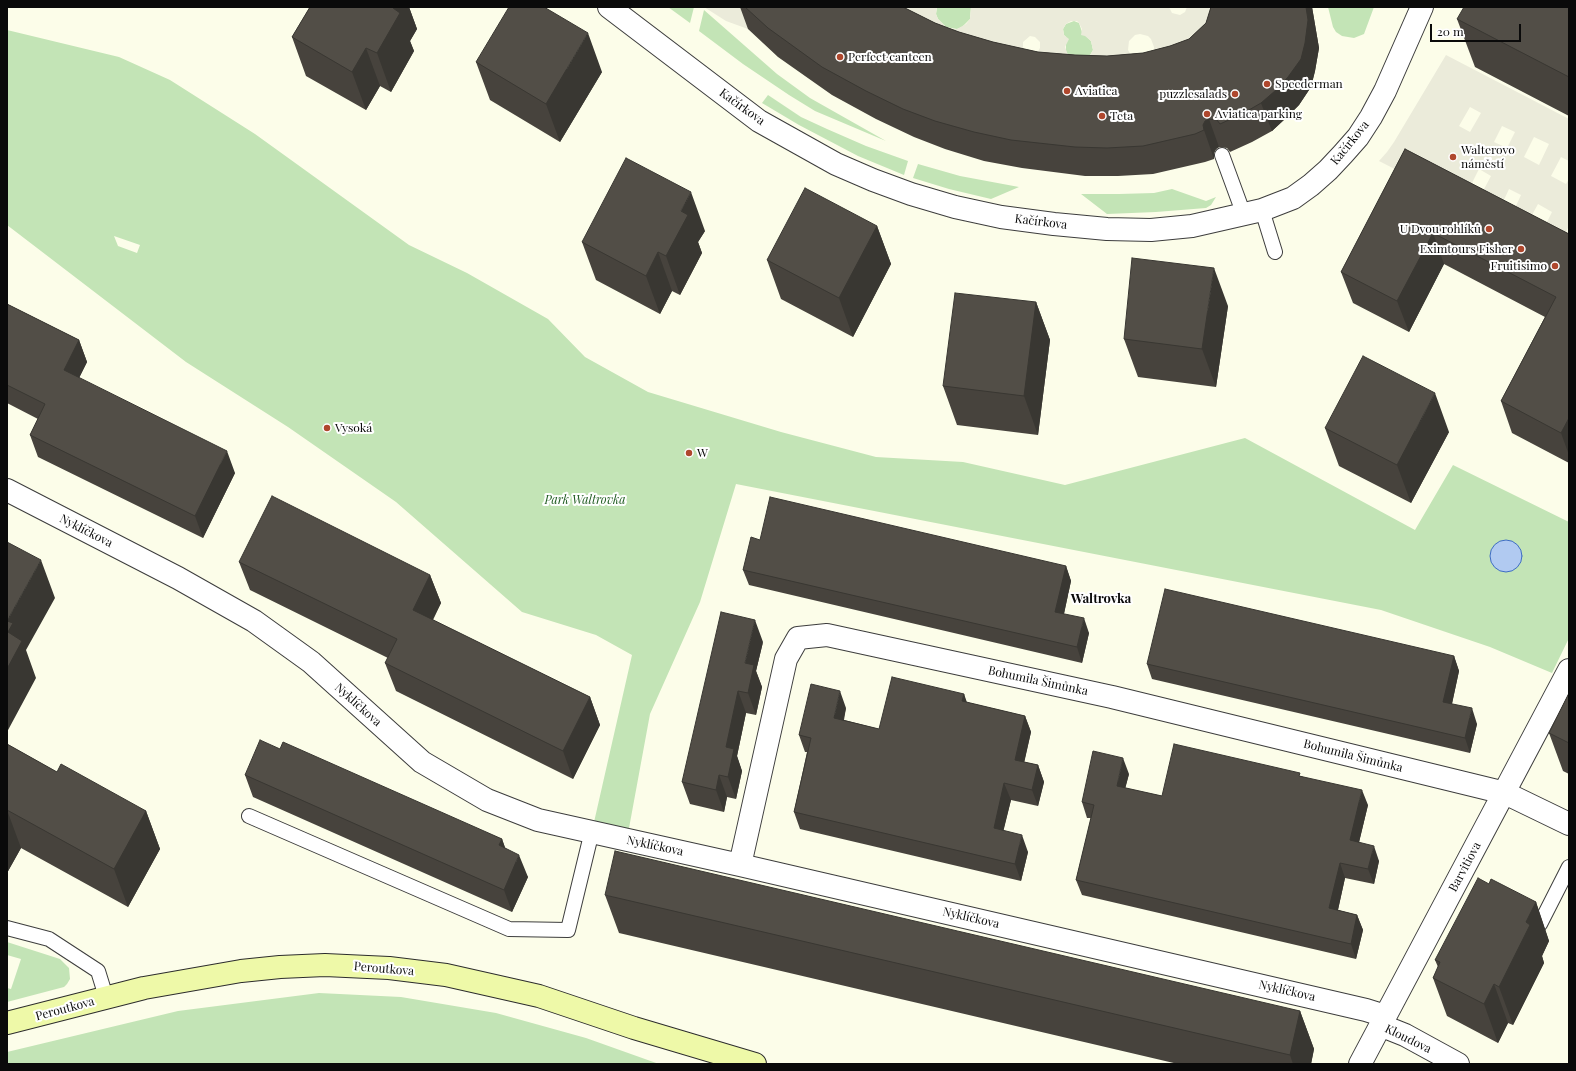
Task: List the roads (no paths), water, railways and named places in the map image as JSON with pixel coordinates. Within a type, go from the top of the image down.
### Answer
[{"type":"street","name":"Kačírkova","points":[[609,7],[759,120],[836,164],[873,180],[911,194],[955,207],[1000,217],[1107,229],[1151,230],[1192,226],[1253,213],[1293,198],[1311,185],[1328,170],[1358,137],[1371,117],[1385,91],[1422,7]]},
{"type":"street","name":"Nyklíčkova","points":[[7,490],[178,578],[254,621],[311,662],[422,762],[487,800],[538,820],[592,831],[1366,1010],[1382,1021]]},
{"type":"street","name":"Bohumila Šimůnka","points":[[740,865],[786,659],[798,638],[827,635],[1112,697],[1505,793]]},
{"type":"street","name":"Barvitiova","points":[[1360,1064],[1569,670]]},
{"type":"street","points":[[1505,793],[1569,824]]},
{"type":"street","name":"Peroutkova","points":[[7,1023],[172,982],[241,970],[325,965],[389,968],[446,975],[539,996],[634,1028],[755,1064]]},
{"type":"street","name":"Kloudova","points":[[1382,1021],[1451,1062]]},
{"type":"lane","points":[[1222,155],[1275,252]]},
{"type":"lane","points":[[250,816],[509,929],[568,930],[592,831]]},
{"type":"lane","points":[[1540,924],[1569,867]]},
{"type":"lane","points":[[7,928],[49,939],[98,971],[106,998]]},
{"type":"water","points":[[1503,540],[1509,540],[1518,544],[1522,556],[1518,568],[1509,572],[1503,572],[1494,568],[1490,559],[1490,553],[1494,544]]},
{"type":"place","name":"Perfect canteen","points":[[840,57]]},
{"type":"place","name":"Speederman","points":[[1267,84]]},
{"type":"place","name":"Aviatica","points":[[1067,91]]},
{"type":"place","name":"puzzlesalads","points":[[1235,94]]},
{"type":"place","name":"Aviatica parking","points":[[1207,114]]},
{"type":"place","name":"Teta","points":[[1102,116]]},
{"type":"place","name":"Walterovo náměstí","points":[[1453,157]]},
{"type":"place","name":"U Dvou rohlíků","points":[[1489,229]]},
{"type":"place","name":"Eximtours Fisher","points":[[1521,249]]},
{"type":"place","name":"Fruitisimo","points":[[1555,266]]},
{"type":"place","name":"Vysoká","points":[[327,428]]},
{"type":"place","name":"W","points":[[689,453]]},
{"type":"district","name":"Waltrovka","points":[[1101,599]]},
{"type":"park label","name":"Park Waltrovka","points":[[585,500]]}]
